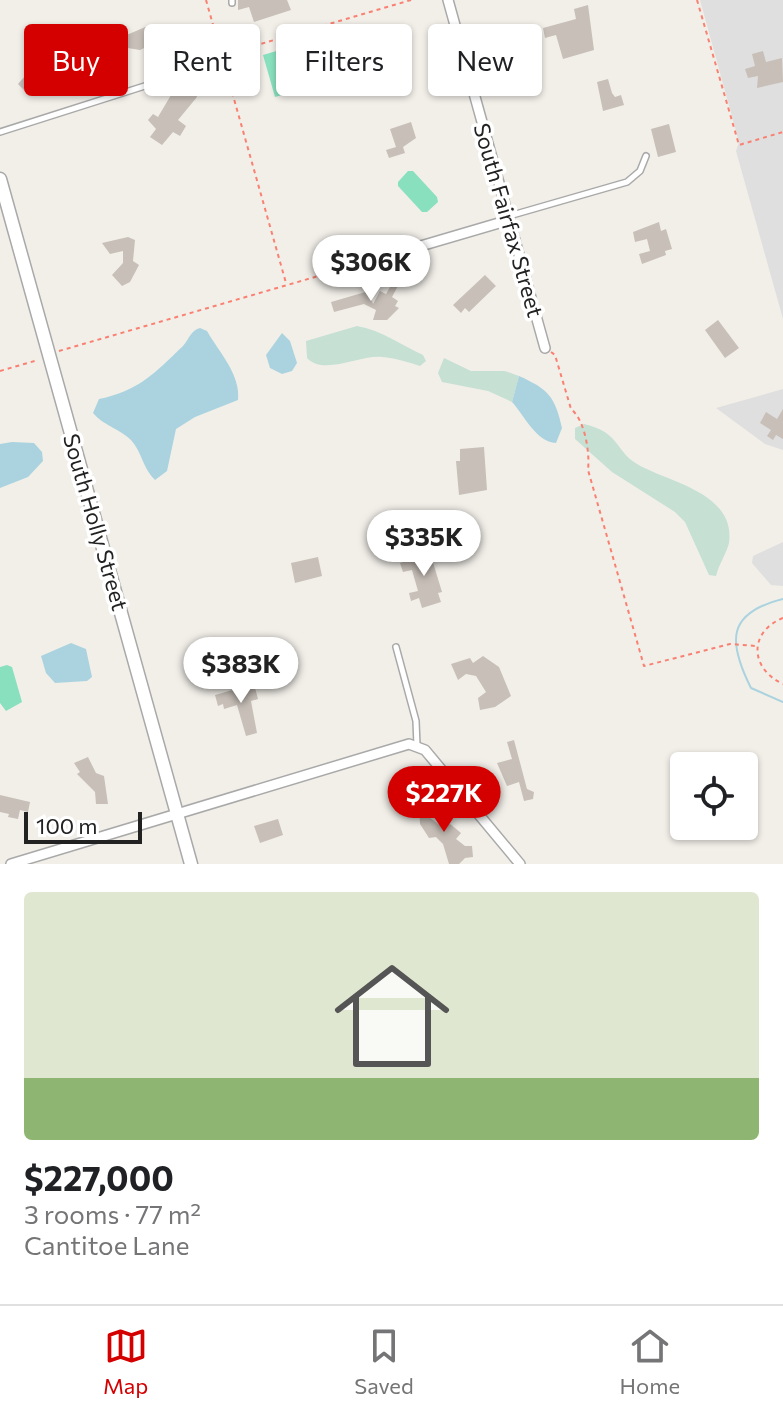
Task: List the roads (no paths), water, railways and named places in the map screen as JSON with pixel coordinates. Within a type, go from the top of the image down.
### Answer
[{"type":"street","name":"South Fairfax Street","points":[[448,0],[545,348]]},
{"type":"street","name":"South Holly Street","points":[[0,179],[5,217],[49,356],[191,864]]},
{"type":"street","points":[[407,250],[509,218]]},
{"type":"street","points":[[11,864],[32,861],[413,745],[425,750],[520,864]]},
{"type":"lane","points":[[0,132],[144,86]]},
{"type":"lane","points":[[509,218],[627,182],[640,171],[646,156]]},
{"type":"lane","points":[[396,647],[416,721],[413,745]]},
{"type":"water","points":[[200,328],[207,331],[228,364],[236,382],[238,400],[195,417],[176,429],[167,471],[155,480],[131,440],[93,413],[99,399],[113,396],[145,380]]},
{"type":"water","points":[[282,333],[290,341],[297,363],[292,371],[282,374],[270,368],[266,355]]},
{"type":"water","points":[[519,376],[544,390],[553,401],[562,428],[556,443],[536,433],[512,402]]},
{"type":"water","points":[[34,443],[42,452],[43,461],[28,477],[0,488],[0,444]]},
{"type":"water","points":[[71,643],[86,649],[92,677],[87,681],[55,683],[46,673],[41,656]]},
{"type":"waterway","points":[[783,599],[751,612],[742,621],[736,643],[738,657],[751,688],[783,702]]}]
